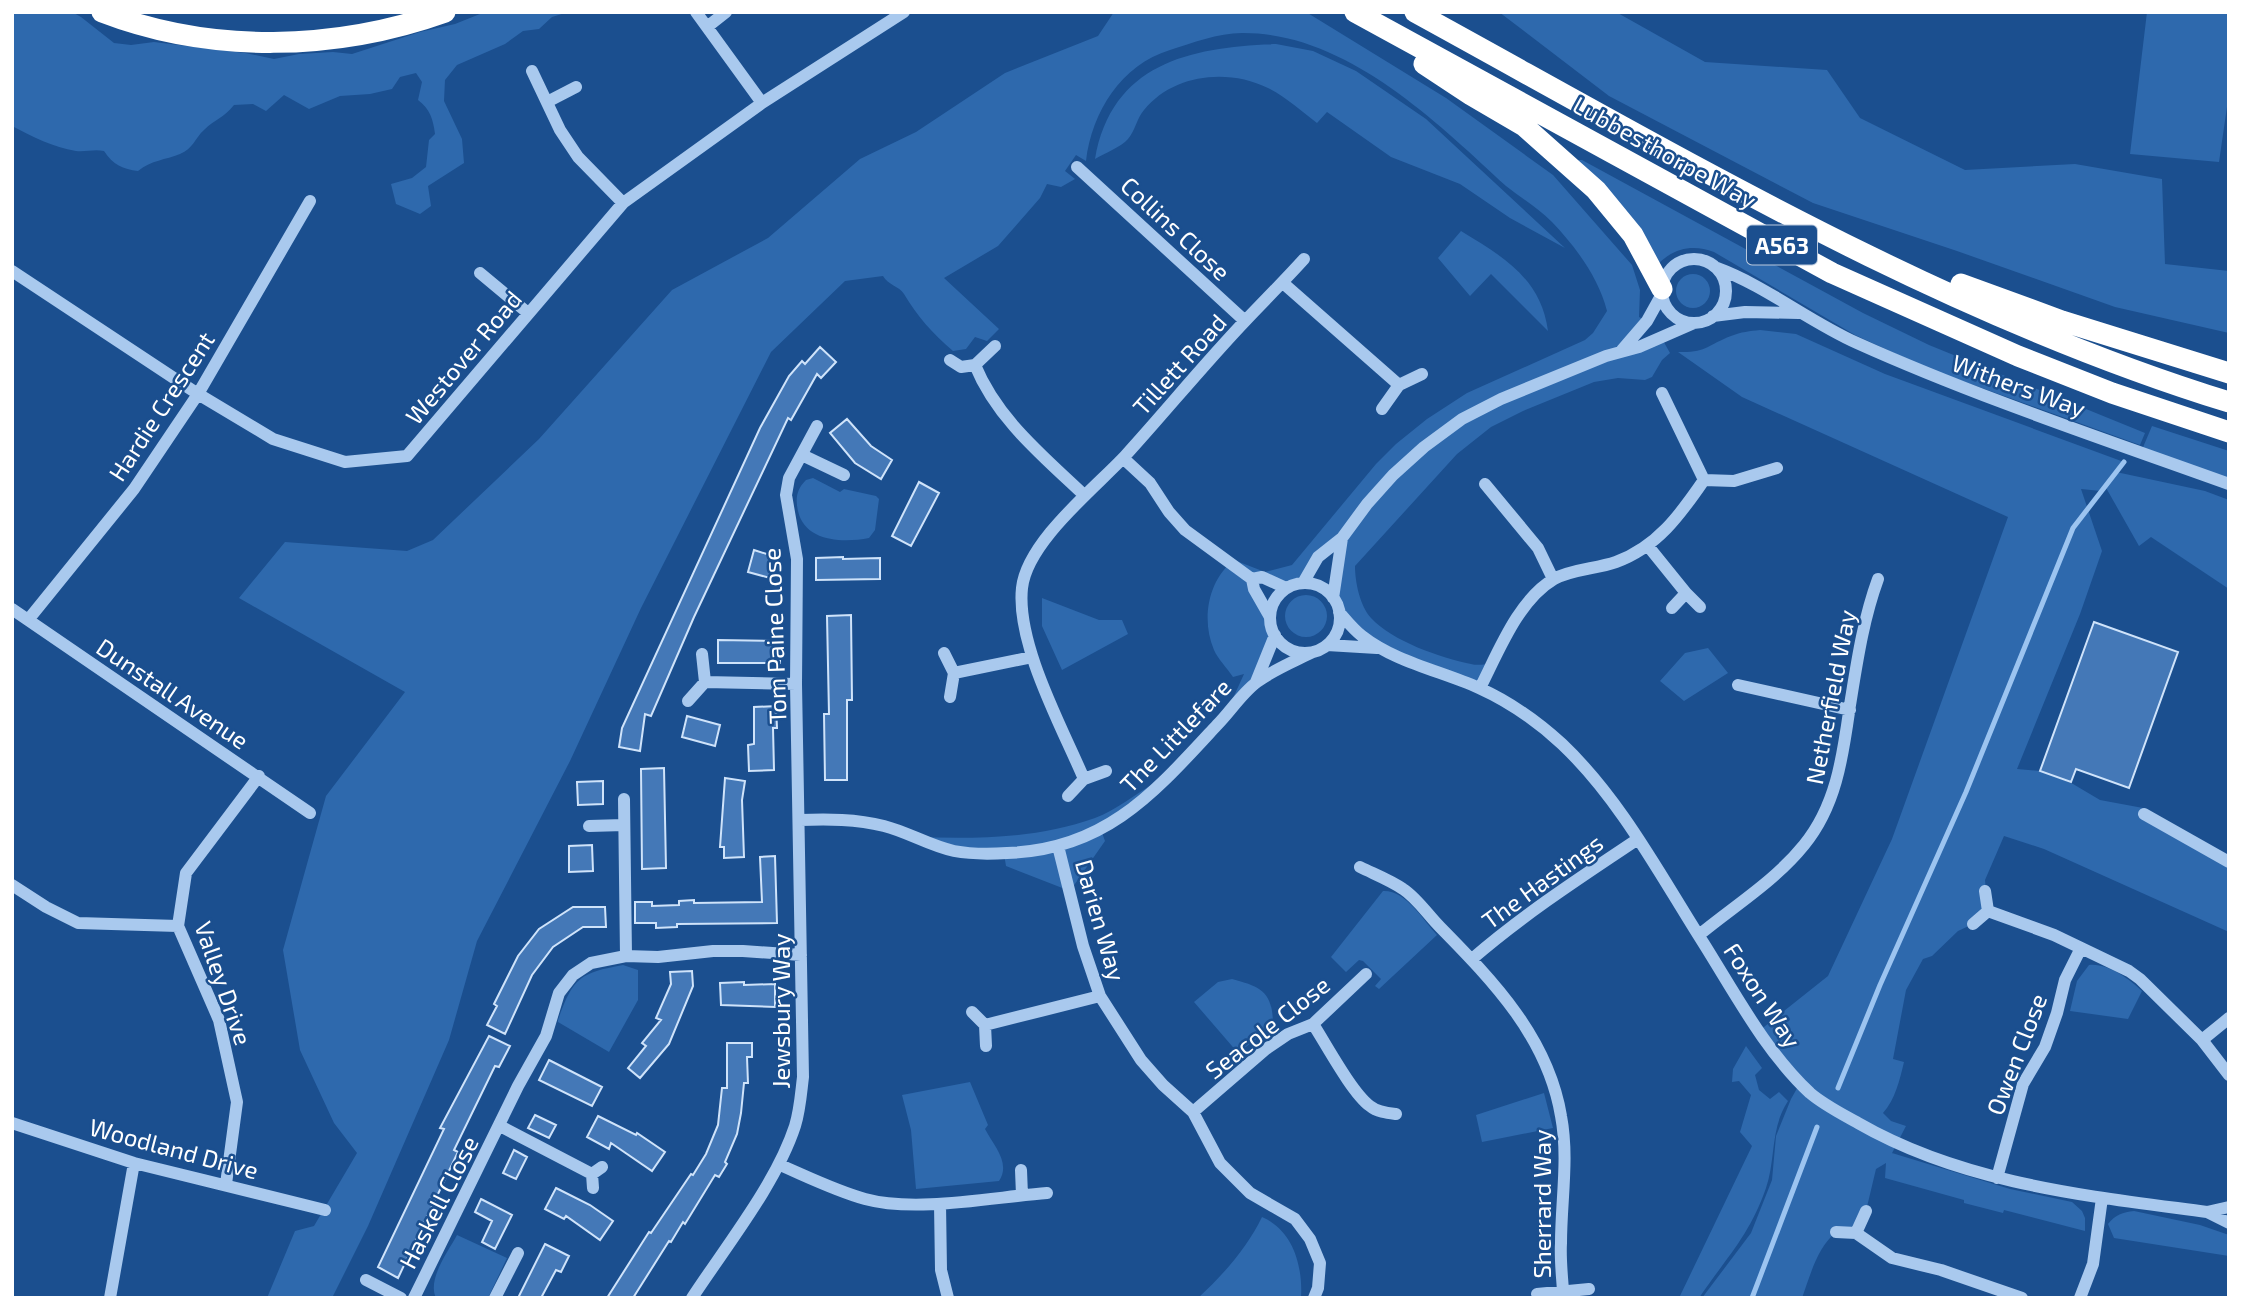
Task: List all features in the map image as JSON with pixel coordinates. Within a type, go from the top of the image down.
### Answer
[{"type":"highway","points":[[102,12],[148,27],[189,36],[253,42],[291,42],[347,37],[445,12]]},
{"type":"highway","points":[[1347,12],[1471,96],[1524,126],[1565,161],[1596,190],[1633,235],[1662,291]]},
{"type":"highway","name":"Lubbesthorpe Way","points":[[1355,12],[1832,273],[2018,356],[2124,397],[2229,432]]},
{"type":"highway","name":"Lubbesthorpe Way","points":[[1415,12],[1806,225],[2034,331],[2153,377],[2229,402]]},
{"type":"highway","points":[[1806,225],[2062,321],[2229,373]]},
{"type":"street","points":[[696,12],[762,103]]},
{"type":"street","points":[[707,27],[726,12]]},
{"type":"street","name":"Westover Road","points":[[12,271],[198,394],[273,439],[345,462],[407,456],[623,203],[762,103],[904,12]]},
{"type":"street","points":[[532,71],[560,130],[578,157],[623,203]]},
{"type":"street","points":[[547,102],[576,87]]},
{"type":"street","name":"Collins Close","points":[[1077,167],[1245,321]]},
{"type":"street","name":"Hardie Crescent","points":[[28,620],[134,489],[198,394],[310,201]]},
{"type":"street","name":"Tillett Road","points":[[1084,779],[1032,657],[1022,621],[1022,587],[1029,562],[1084,495],[1123,458],[1304,259]]},
{"type":"street","points":[[1303,583],[1318,557],[1342,538],[1393,475],[1424,447],[1462,419],[1501,399],[1713,316],[1720,309],[1726,287],[1717,268],[1703,260],[1683,261],[1667,273],[1662,291],[1647,321],[1622,351]]},
{"type":"street","name":"Withers Way","points":[[1717,268],[1739,276],[1854,342],[1925,373],[2229,484]]},
{"type":"street","points":[[480,274],[528,313]]},
{"type":"street","points":[[1283,283],[1399,385]]},
{"type":"street","points":[[1662,291],[1668,310],[1675,317],[1694,323]]},
{"type":"street","name":"Withers Way","points":[[1713,316],[1755,312],[1800,313]]},
{"type":"street","points":[[950,360],[961,367],[975,365],[995,346]]},
{"type":"street","points":[[975,365],[985,388],[1018,432],[1084,495]]},
{"type":"street","points":[[1382,408],[1399,385],[1422,374]]},
{"type":"street","points":[[1662,393],[1704,480]]},
{"type":"street","name":"Tom Paine Close","points":[[800,820],[796,684],[797,559],[786,495],[789,478],[817,426]]},
{"type":"street","points":[[802,455],[844,475]]},
{"type":"street","points":[[1123,458],[1150,483],[1185,530],[1252,579],[1254,589],[1270,617],[1275,635],[1291,650],[1313,652],[1327,645],[1337,630],[1339,612],[1333,598],[1325,589],[1315,584],[1303,583],[1286,588],[1272,606],[1270,617]]},
{"type":"street","points":[[1704,480],[1734,481],[1777,468]]},
{"type":"street","points":[[1480,688],[1519,614],[1553,579],[1615,562],[1648,546],[1672,524],[1704,480]]},
{"type":"street","points":[[1485,484],[1538,548],[1553,579]]},
{"type":"street","points":[[1333,598],[1342,538]]},
{"type":"street","points":[[1648,546],[1700,607]]},
{"type":"street","points":[[1252,579],[1262,577],[1286,588]]},
{"type":"street","name":"Netherfield Way","points":[[1699,935],[1772,878],[1806,844],[1823,816],[1839,773],[1859,647],[1878,579]]},
{"type":"street","points":[[1672,608],[1686,593]]},
{"type":"street","name":"Dunstall Avenue","points":[[12,609],[310,813]]},
{"type":"street","name":"Foxon Way","points":[[1339,612],[1362,636],[1381,648],[1480,688],[1517,708],[1562,745],[1605,791],[1782,1063],[1815,1097],[1895,1143],[1997,1178],[2102,1198],[2207,1212],[2229,1223]]},
{"type":"street","name":"The Littlefare","points":[[1256,682],[1275,635]]},
{"type":"street","name":"Foxon Way","points":[[1327,645],[1381,648]]},
{"type":"street","name":"The Littlefare","points":[[800,820],[848,820],[886,827],[955,851],[1004,854],[1058,846],[1101,830],[1148,798],[1256,682],[1313,652]]},
{"type":"street","points":[[944,653],[954,673],[950,697]]},
{"type":"street","points":[[688,701],[705,682],[702,654]]},
{"type":"street","points":[[954,673],[1032,657]]},
{"type":"street","points":[[705,682],[796,684]]},
{"type":"street","points":[[1738,685],[1850,710]]},
{"type":"street","points":[[1068,796],[1084,779],[1106,771]]},
{"type":"street","name":"Valley Drive","points":[[226,1184],[237,1102],[219,1020],[178,926],[186,873],[259,776]]},
{"type":"street","points":[[624,799],[626,956]]},
{"type":"street","points":[[2144,814],[2229,862]]},
{"type":"street","name":"Jewsbury Way","points":[[692,1298],[780,1165],[797,1122],[803,1077],[800,820]]},
{"type":"street","points":[[589,826],[624,825]]},
{"type":"street","name":"The Hastings","points":[[1472,960],[1506,929],[1540,904],[1638,839]]},
{"type":"street","name":"Darien Way","points":[[1058,846],[1083,946],[1100,996],[1141,1060],[1163,1085],[1193,1112],[1220,1163],[1235,1181],[1265,1203],[1295,1219],[1310,1239],[1320,1263],[1318,1288],[1314,1298]]},
{"type":"street","name":"Sherrard Way","points":[[1360,867],[1405,890],[1500,992],[1529,1031],[1545,1059],[1562,1118],[1565,1154],[1560,1244],[1563,1291]]},
{"type":"street","points":[[12,885],[46,907],[78,923],[178,926]]},
{"type":"street","points":[[1985,891],[1988,911]]},
{"type":"street","points":[[1973,925],[1988,911]]},
{"type":"street","points":[[1988,911],[2054,935],[2140,979],[2202,1040],[2229,1075]]},
{"type":"street","name":"Owen Close","points":[[1997,1178],[2017,1102],[2051,1033],[2065,980],[2081,948]]},
{"type":"street","name":"Haskell Close","points":[[414,1298],[545,1036],[559,993],[573,975],[592,963],[626,956],[658,957],[743,951],[801,956]]},
{"type":"street","name":"Seacole Close","points":[[1193,1112],[1266,1049],[1288,1034],[1313,1024],[1366,974]]},
{"type":"street","points":[[985,1025],[1100,996]]},
{"type":"street","points":[[972,1012],[985,1025],[986,1046]]},
{"type":"street","points":[[2202,1040],[2229,1018]]},
{"type":"street","points":[[1313,1024],[1357,1092],[1370,1106],[1382,1112],[1396,1114]]},
{"type":"street","name":"Woodland Drive","points":[[12,1123],[134,1163],[325,1210]]},
{"type":"street","name":"Haskell Close","points":[[500,1126],[597,1171],[593,1188]]},
{"type":"street","points":[[110,1298],[134,1163]]},
{"type":"street","points":[[780,1165],[866,1199],[887,1203],[940,1204],[1047,1193]]},
{"type":"street","points":[[1021,1170],[1022,1195]]},
{"type":"street","points":[[2080,1298],[2093,1264],[2102,1198]]},
{"type":"street","points":[[940,1204],[941,1269],[948,1298]]},
{"type":"street","name":"Foxon Way","points":[[2207,1212],[2229,1207]]},
{"type":"street","points":[[1856,1233],[1866,1211]]},
{"type":"street","points":[[1836,1232],[1856,1233],[1892,1258],[1941,1270],[2022,1298]]},
{"type":"street","points":[[495,1298],[518,1253]]},
{"type":"street","name":"Haskell Close","points":[[366,1280],[401,1298]]},
{"type":"street","points":[[1536,1294],[1589,1289]]},
{"type":"shaded area","points":[[12,12],[72,12],[114,43],[131,45],[154,42],[274,59],[299,54],[352,54],[420,32],[455,24],[485,12],[568,12],[552,17],[539,29],[523,31],[505,44],[457,65],[445,80],[444,101],[462,139],[464,163],[428,186],[431,206],[420,214],[396,204],[391,184],[412,178],[426,167],[429,140],[435,134],[430,115],[418,100],[422,82],[416,73],[400,77],[392,89],[340,96],[309,109],[284,95],[266,111],[253,104],[234,105],[204,130],[184,152],[153,162],[138,171],[119,166],[104,151],[68,149],[12,126]]},
{"type":"shaded area","points":[[1114,12],[1306,12],[1446,98],[1553,175],[1632,265],[1640,290],[1639,317],[1647,321],[1623,349],[1661,337],[1670,353],[1662,360],[1652,377],[1645,380],[1618,378],[1594,382],[1491,427],[1457,454],[1355,566],[1357,586],[1367,613],[1391,634],[1446,658],[1474,665],[1493,663],[1480,688],[1381,648],[1339,612],[1333,598],[1342,539],[1303,583],[1286,588],[1253,579],[1275,635],[1256,682],[1224,718],[1244,674],[1233,677],[1214,650],[1208,626],[1209,601],[1218,578],[1234,560],[1265,572],[1292,565],[1376,464],[1427,419],[1467,393],[1585,340],[1593,333],[1607,311],[1592,275],[1569,241],[1547,217],[1506,186],[1419,109],[1352,64],[1317,47],[1280,37],[1242,33],[1205,39],[1153,57],[1123,79],[1102,108],[1089,143],[1086,161],[1076,155],[1065,171],[1075,179],[1061,187],[1047,184],[1040,198],[998,246],[944,278],[999,329],[987,341],[975,337],[966,349],[953,351],[914,310],[902,291],[883,276],[845,281],[771,352],[641,608],[570,761],[477,941],[449,1040],[368,1226],[332,1298],[267,1298],[295,1231],[314,1226],[357,1153],[334,1123],[300,1050],[283,950],[326,796],[405,692],[239,598],[285,542],[407,551],[433,540],[539,439],[672,290],[768,238],[860,159],[916,132],[1005,73],[1098,36]]},
{"type":"shaded area","points":[[1499,12],[1616,12],[1705,62],[1827,70],[1860,118],[1965,170],[2075,164],[2162,179],[2165,264],[2229,271],[2229,333],[2115,307],[1813,203],[1609,96]]},
{"type":"shaded area","points":[[2147,12],[2229,12],[2229,93],[2219,162],[2130,154]]},
{"type":"shaded area","points":[[1276,44],[1313,51],[1356,71],[1426,119],[1565,248],[1510,218],[1460,184],[1391,157],[1327,112],[1317,123],[1268,88],[1236,78],[1202,78],[1170,89],[1144,110],[1125,142],[1095,159],[1104,126],[1119,101],[1138,81],[1160,66],[1186,56],[1215,50]]},
{"type":"shaded area","points":[[1572,160],[1582,160],[1863,313],[1929,345],[2145,433],[2140,445],[1929,369],[1855,335],[1714,252],[1699,248],[1684,249],[1671,254],[1658,264]]},
{"type":"shaded area","points":[[1461,231],[1517,270],[1537,297],[1548,331],[1491,274],[1470,296],[1438,258]]},
{"type":"shaded area","points":[[1693,274],[1705,279],[1710,291],[1705,303],[1693,308],[1681,303],[1676,291],[1681,279]]},
{"type":"shaded area","points":[[1760,330],[1796,334],[1885,374],[2124,462],[2116,472],[2205,491],[2229,500],[2229,589],[2151,537],[2139,546],[2105,486],[2101,491],[2081,489],[2102,551],[2080,614],[2017,769],[2040,771],[2073,784],[2100,800],[2143,808],[2229,862],[2229,932],[2044,849],[2004,836],[1985,880],[1988,911],[1973,924],[1958,931],[1932,956],[1923,959],[1906,990],[1893,1059],[1904,1062],[1894,1096],[1883,1113],[1891,1121],[1906,1126],[1892,1153],[2010,1189],[2072,1202],[2082,1211],[2085,1231],[2004,1210],[2003,1213],[1964,1203],[1964,1200],[1885,1178],[1886,1163],[1876,1169],[1866,1211],[1856,1233],[1836,1232],[1829,1239],[1815,1263],[1802,1298],[1702,1298],[1751,1233],[1772,1180],[1776,1136],[1800,1083],[1759,1031],[1828,976],[1892,839],[2008,517],[1742,397],[1678,352],[1701,350],[1723,339]]},
{"type":"shaded area","points":[[2152,426],[2229,451],[2229,484],[2141,452]]},
{"type":"shaded area","points":[[813,478],[840,492],[844,489],[879,499],[875,530],[869,538],[837,540],[808,529],[798,511],[797,498],[803,483]]},
{"type":"shaded area","points":[[1306,595],[1321,601],[1327,616],[1321,631],[1306,637],[1291,631],[1285,616],[1291,601]]},
{"type":"shaded area","points":[[1042,598],[1099,620],[1122,620],[1128,634],[1062,670],[1042,626]]},
{"type":"shaded area","points":[[1708,648],[1728,673],[1684,701],[1660,681],[1685,653]]},
{"type":"shaded area","points":[[1156,782],[1101,830],[1105,841],[1070,891],[1006,866],[1004,854],[955,851],[914,837],[1005,836],[1073,825],[1103,815]]},
{"type":"shaded area","points":[[1383,891],[1399,895],[1407,901],[1437,935],[1379,989],[1375,986],[1381,979],[1363,961],[1359,960],[1346,972],[1331,957]]},
{"type":"shaded area","points":[[623,965],[638,970],[638,1000],[609,1052],[558,1020],[568,995],[580,980],[596,971]]},
{"type":"shaded area","points":[[2089,965],[2111,969],[2142,991],[2128,1019],[2070,1011],[2077,981]]},
{"type":"shaded area","points":[[1232,979],[1258,988],[1264,993],[1271,1005],[1273,1026],[1238,1053],[1194,1002],[1218,982]]},
{"type":"shaded area","points":[[1746,1046],[1762,1068],[1755,1075],[1759,1090],[1770,1099],[1779,1092],[1788,1101],[1778,1122],[1769,1177],[1760,1205],[1745,1233],[1699,1298],[1679,1298],[1752,1146],[1740,1132],[1751,1095],[1739,1081],[1732,1082],[1733,1069]]},
{"type":"shaded area","points":[[970,1082],[988,1125],[985,1129],[1002,1161],[999,1181],[916,1189],[911,1130],[902,1095]]},
{"type":"shaded area","points":[[1544,1093],[1553,1128],[1482,1142],[1476,1115]]},
{"type":"shaded area","points":[[2134,1211],[2200,1225],[2229,1235],[2229,1256],[2114,1238],[2108,1224],[2120,1214]]},
{"type":"shaded area","points":[[1262,1217],[1281,1231],[1294,1250],[1300,1274],[1301,1298],[1198,1298],[1234,1260]]},
{"type":"shaded area","points":[[457,1235],[507,1258],[488,1298],[436,1298],[436,1274]]},
{"type":"building","points":[[820,347],[836,362],[821,378],[817,374],[791,420],[788,418],[694,617],[651,716],[645,714],[640,751],[619,747],[622,728],[760,428],[789,376],[802,361],[805,364]]},
{"type":"building","points":[[847,419],[871,446],[892,460],[881,479],[855,463],[830,433]]},
{"type":"building","points":[[919,482],[939,493],[911,546],[892,536]]},
{"type":"building","points":[[754,550],[776,557],[770,578],[748,572]]},
{"type":"building","points":[[816,558],[880,558],[880,579],[816,580]]},
{"type":"building","points":[[851,615],[852,700],[847,700],[847,780],[825,780],[824,714],[829,714],[827,616]]},
{"type":"building","points":[[2094,622],[2178,652],[2129,788],[2076,769],[2071,782],[2040,771]]},
{"type":"building","points":[[718,640],[780,641],[780,663],[718,663]]},
{"type":"building","points":[[776,706],[777,728],[773,728],[774,770],[749,771],[748,745],[754,744],[754,707]]},
{"type":"building","points":[[687,716],[720,725],[715,746],[682,737]]},
{"type":"building","points":[[664,768],[666,868],[642,869],[641,769]]},
{"type":"building","points":[[725,778],[745,781],[742,800],[744,857],[724,858],[724,847],[720,847]]},
{"type":"building","points":[[603,781],[603,804],[578,805],[577,782]]},
{"type":"building","points":[[592,845],[593,871],[569,872],[569,846]]},
{"type":"building","points":[[775,856],[777,923],[677,924],[677,927],[656,928],[656,923],[635,923],[635,902],[652,902],[652,906],[679,905],[679,901],[694,900],[694,903],[762,902],[760,857]]},
{"type":"building","points":[[573,907],[605,907],[606,927],[583,927],[553,947],[532,975],[505,1034],[487,1025],[497,1006],[494,1004],[518,956],[539,929]]},
{"type":"building","points":[[692,971],[693,986],[669,1044],[640,1078],[628,1068],[646,1046],[642,1043],[661,1020],[656,1018],[671,984],[670,972]]},
{"type":"building","points":[[744,982],[744,985],[775,984],[775,1007],[721,1005],[720,983]]},
{"type":"building","points":[[489,1036],[510,1046],[499,1067],[495,1066],[454,1150],[458,1152],[398,1278],[378,1267],[444,1129],[440,1128]]},
{"type":"building","points":[[727,1043],[752,1043],[752,1057],[747,1057],[748,1083],[744,1083],[737,1134],[725,1162],[727,1164],[719,1177],[715,1175],[685,1224],[683,1222],[671,1242],[669,1241],[633,1298],[607,1298],[649,1232],[651,1233],[706,1154],[718,1125],[722,1088],[727,1088]]},
{"type":"building","points":[[549,1060],[602,1087],[592,1106],[539,1080]]},
{"type":"building","points":[[535,1115],[556,1125],[549,1138],[528,1128]]},
{"type":"building","points":[[598,1116],[636,1135],[637,1133],[665,1152],[652,1171],[611,1143],[609,1149],[587,1137]]},
{"type":"building","points":[[514,1150],[527,1157],[516,1179],[503,1173]]},
{"type":"building","points":[[556,1188],[590,1205],[613,1221],[600,1240],[566,1216],[564,1219],[545,1209]]},
{"type":"building","points":[[481,1199],[512,1215],[495,1249],[482,1242],[492,1221],[475,1212]]},
{"type":"building","points":[[545,1244],[569,1256],[561,1272],[556,1270],[541,1298],[518,1298]]},
{"type":"waterway","points":[[1838,1088],[1880,985],[1966,792],[2073,528],[2124,462]]},
{"type":"waterway","points":[[1752,1298],[1817,1127]]}]
